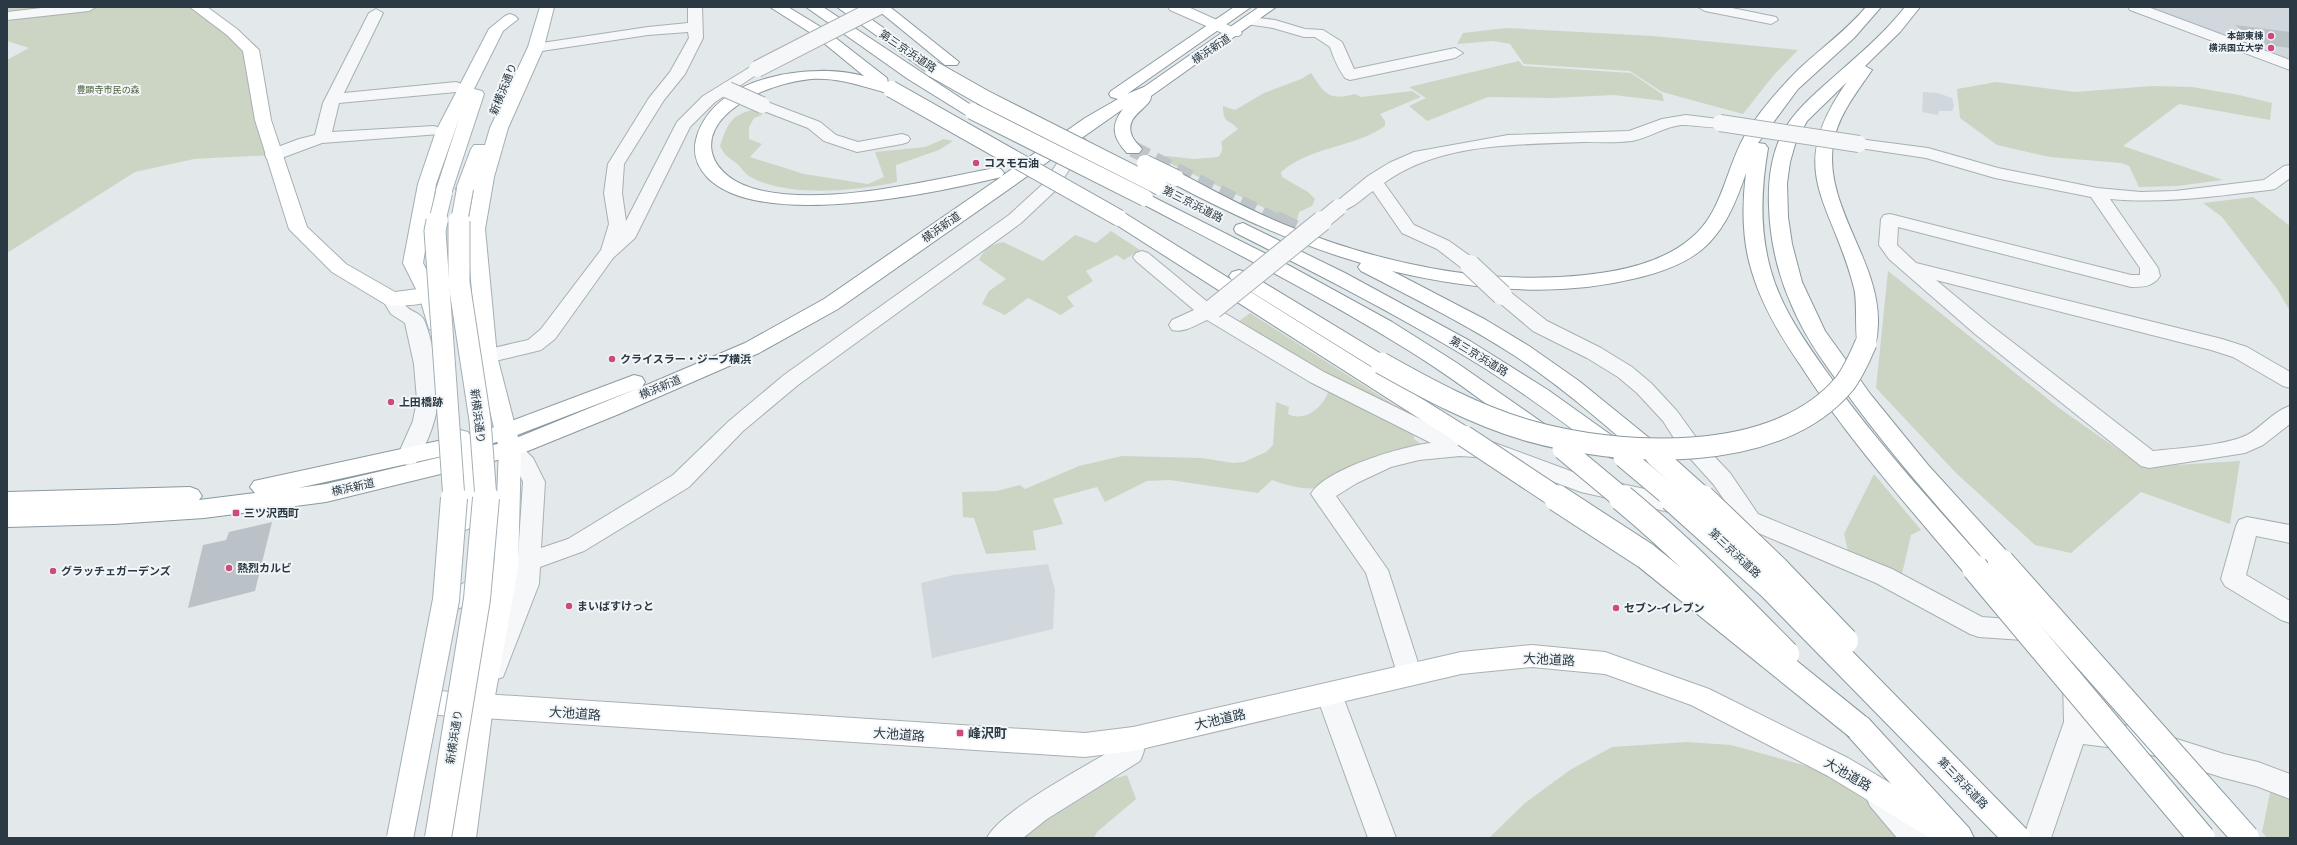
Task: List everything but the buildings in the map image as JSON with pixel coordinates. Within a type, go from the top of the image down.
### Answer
[{"type":"main road","points":[[197,7],[232,32],[251,50],[263,120],[298,229],[339,268],[392,299],[429,296],[481,283]]},
{"type":"main road","name":"新横浜通り","points":[[400,838],[446,600],[454,500],[435,231],[520,48],[542,7]]},
{"type":"main road","points":[[461,838],[480,707],[506,569],[507,440],[487,356],[476,229],[485,177],[499,128],[535,48],[547,7]]},
{"type":"main road","points":[[777,7],[819,32],[892,89]]},
{"type":"main road","name":"第三京浜道路","points":[[812,7],[842,25],[914,76],[972,111],[1146,199],[1332,296],[1419,348],[1473,383],[1563,449],[1648,519],[1733,600],[1858,727],[1959,838]]},
{"type":"main road","name":"第三京浜道路","points":[[844,7],[933,69],[986,99],[1146,199],[1322,268],[1412,316],[1500,368],[1564,412],[1624,456],[1699,520],[1770,586],[2009,829]]},
{"type":"main road","points":[[852,7],[871,26]]},
{"type":"main road","points":[[881,7],[951,62],[1006,95],[1146,199],[1462,442],[1646,556],[1858,727]]},
{"type":"main road","points":[[1175,7],[1234,33]]},
{"type":"main road","name":"横浜新道","points":[[507,440],[597,398],[728,343],[820,294],[995,173],[1081,119],[1218,25],[1269,7]]},
{"type":"main road","points":[[995,173],[877,193],[794,198],[758,194],[735,187],[715,176],[704,162],[701,144],[712,121],[732,101],[763,86],[800,76],[830,74],[859,78],[892,89],[1146,199],[1280,230],[1319,244],[1372,260],[1464,278],[1505,283],[1548,285],[1589,283],[1627,276],[1655,266],[1682,255],[1701,240],[1718,220],[1732,192],[1752,139],[1777,104],[1815,63],[1846,36],[1874,7]]},
{"type":"main road","points":[[1913,7],[1890,33],[1820,98],[1797,123],[1783,152],[1777,184],[1780,232],[1788,267],[1803,307],[1826,347],[1864,402],[1912,462],[2246,838]]},
{"type":"main road","points":[[407,838],[438,703],[457,598],[466,513],[462,453],[429,296],[413,263],[427,184],[445,131],[497,29],[513,13]]},
{"type":"main road","name":"新横浜通り","points":[[438,838],[477,599],[487,492],[480,420],[459,283],[458,229],[454,191],[477,92],[510,31],[513,13]]},
{"type":"main road","name":"横浜新道","points":[[7,518],[114,515],[204,509],[326,493],[611,409],[752,348],[831,304],[1091,122],[1120,104],[1150,90],[1234,33],[1248,14]]},
{"type":"main road","points":[[1146,199],[1381,363],[1438,395],[1487,416],[1527,430],[1595,446],[1637,450],[1672,450],[1709,447],[1742,441],[1775,430],[1803,416],[1826,402],[1841,387],[1857,366],[1866,343],[1869,319],[1864,288],[1831,199],[1824,168],[1824,145],[1843,100],[1890,33]]},
{"type":"main road","points":[[1133,149],[1123,137],[1122,123],[1126,115],[1150,90]]},
{"type":"main road","points":[[1777,104],[1761,138],[1754,173],[1752,197],[1754,231],[1761,270],[1771,298],[1802,352],[1838,406],[1862,438],[1975,568],[2202,838]]},
{"type":"main road","points":[[1356,261],[1500,338],[1542,364],[1584,396],[1705,498],[1810,603],[1864,662],[2009,829]]},
{"type":"main road","name":"横浜新道","points":[[7,500],[198,496],[281,484],[408,457],[462,453]]},
{"type":"main road","name":"大池道路","points":[[438,703],[480,707],[1085,745],[1133,739],[1462,663],[1532,656],[1605,663],[1700,697],[1838,767],[1956,838]]},
{"type":"street","points":[[7,16],[89,7]]},
{"type":"street","points":[[607,254],[618,224],[613,193],[616,164],[657,98],[677,74],[696,38],[695,7]]},
{"type":"street","points":[[487,356],[534,344],[544,339],[607,254],[626,238],[661,172],[670,149],[683,125],[709,99],[752,73],[878,7]]},
{"type":"street","points":[[1705,7],[1771,20]]},
{"type":"street","points":[[2135,7],[2290,66]]},
{"type":"street","points":[[322,138],[333,99],[376,12]]},
{"type":"street","points":[[1248,14],[1304,33],[1318,33],[1337,45],[1342,62],[1350,75],[1455,53]]},
{"type":"street","points":[[535,48],[648,31],[696,27]]},
{"type":"street","points":[[752,73],[753,68],[794,43]]},
{"type":"street","points":[[333,99],[456,87]]},
{"type":"street","points":[[726,90],[814,125],[830,138],[857,147],[902,138]]},
{"type":"street","points":[[1179,325],[1210,310],[1339,207],[1374,180],[1395,167],[1420,156],[1508,140],[1630,136],[1668,122],[1686,120],[1720,123],[1928,153],[1996,173],[2097,193],[2141,196],[2183,195],[2269,185],[2290,170]]},
{"type":"street","points":[[457,598],[506,569],[576,545],[681,481],[736,426],[791,380],[1015,219],[1050,186],[1091,122]]},
{"type":"street","points":[[273,154],[305,142],[322,138],[434,131]]},
{"type":"street","points":[[1374,180],[1408,228],[1443,245],[1540,326],[1594,353],[1625,372],[1644,388],[1670,416],[1687,441],[1722,479],[1750,520]]},
{"type":"street","points":[[2097,193],[2149,268],[2152,276],[2144,281],[2131,281],[1890,219],[1888,245],[1895,255],[1982,329],[2149,460],[2236,447],[2255,440],[2290,413]]},
{"type":"street","points":[[1142,257],[1210,310],[1317,377],[1462,442],[1492,450],[1581,484],[1750,520],[1884,576],[1979,627],[2045,632],[2064,654],[2076,676],[2077,722],[2038,838]]},
{"type":"street","points":[[1910,268],[2215,344],[2240,352],[2290,381]]},
{"type":"street","points":[[392,299],[398,310],[414,320],[419,335],[425,377],[427,406],[422,426],[408,457]]},
{"type":"street","points":[[480,707],[527,584],[534,482],[525,464],[507,440]]},
{"type":"street","points":[[1409,675],[1389,606],[1376,570],[1322,494],[1349,477],[1385,461],[1462,442]]},
{"type":"street","points":[[2290,534],[2247,526],[2233,579],[2290,613]]},
{"type":"street","points":[[1329,694],[1382,838]]},
{"type":"street","points":[[2074,731],[2139,739],[2224,766],[2258,774],[2290,787]]},
{"type":"street","points":[[1001,838],[1037,810],[1131,753],[1133,739]]},
{"type":"street","points":[[1872,788],[1915,838]]},
{"type":"shaded area","name":"横浜国立大学","points":[[2149,7],[2290,7],[2290,63],[2215,33]]},
{"type":"shaded area","points":[[1923,92],[1938,93],[1952,98],[1954,106],[1952,111],[1939,111],[1938,115],[1922,112]]},
{"type":"shaded area","points":[[1048,564],[1055,590],[1053,629],[932,658],[921,583],[953,575]]},
{"type":"green space","name":"豊顕寺市民の森","points":[[7,7],[197,7],[251,50],[273,155],[194,159],[135,172],[7,253],[7,60],[29,48],[7,41]]},
{"type":"green space","points":[[1506,28],[1653,36],[1798,50],[1773,76],[1743,114],[1662,92],[1630,71],[1524,64],[1510,44],[1493,41],[1457,44],[1463,33]]},
{"type":"green space","points":[[1519,61],[1523,66],[1631,73],[1662,94],[1664,101],[1614,95],[1552,98],[1488,97],[1427,121],[1409,106],[1426,98],[1409,87]]},
{"type":"green space","points":[[1311,73],[1324,91],[1333,96],[1339,97],[1355,94],[1361,97],[1412,91],[1421,97],[1380,114],[1385,121],[1385,126],[1373,133],[1360,139],[1306,157],[1293,163],[1281,172],[1282,177],[1308,192],[1315,199],[1312,206],[1299,212],[1297,220],[1290,220],[1163,160],[1163,157],[1167,156],[1194,159],[1218,157],[1222,150],[1221,142],[1238,129],[1225,119],[1223,106],[1235,110],[1264,93],[1301,79]]},
{"type":"green space","points":[[1996,82],[2075,92],[2152,86],[2192,87],[2239,95],[2272,103],[2270,120],[2179,104],[2123,146],[2223,180],[2177,186],[2139,187],[2129,166],[2121,163],[2050,157],[1997,145],[1960,118],[1957,89]]},
{"type":"green space","points":[[757,109],[763,111],[762,115],[754,118],[749,127],[749,139],[762,144],[750,157],[804,174],[868,184],[884,177],[875,152],[925,147],[944,139],[953,141],[939,150],[896,165],[897,182],[862,188],[822,191],[782,187],[764,183],[749,176],[726,156],[720,146],[732,120],[742,114]]},
{"type":"green space","points":[[2253,197],[2290,226],[2290,311],[2277,289],[2222,217],[2203,203]]},
{"type":"green space","points":[[1111,231],[1140,250],[1124,260],[1117,255],[1086,271],[1093,281],[1067,297],[1074,306],[1061,315],[1028,298],[1005,315],[982,304],[989,291],[1006,279],[979,260],[985,250],[991,246],[1003,242],[1043,261],[1075,235],[1096,243]]},
{"type":"green space","points":[[1888,271],[2059,408],[2143,467],[2240,461],[2230,524],[2141,492],[2071,553],[2035,545],[1956,473],[1876,388]]},
{"type":"green space","points":[[1250,313],[1421,422],[1414,431],[1414,439],[1424,446],[1320,488],[1296,487],[1272,480],[1258,493],[1170,480],[1147,481],[1105,502],[1097,487],[1053,499],[1063,524],[1033,531],[1036,550],[986,554],[974,518],[963,517],[962,492],[997,491],[1020,485],[1025,489],[1079,466],[1122,456],[1202,458],[1233,463],[1244,462],[1266,452],[1273,445],[1276,402],[1289,407],[1288,414],[1294,416],[1307,415],[1319,407],[1329,389],[1238,322]]},
{"type":"green space","points":[[1874,474],[1921,530],[1911,535],[1902,574],[1848,551],[1844,534]]},
{"type":"green space","points":[[1687,742],[1731,745],[1807,766],[1873,799],[1905,838],[1489,838],[1525,803],[1570,770],[1612,747]]},
{"type":"green space","points":[[1127,775],[1136,799],[1097,832],[1094,838],[1020,838],[1043,820],[1100,783]]},
{"type":"green space","points":[[2271,788],[2290,796],[2290,838],[2267,838],[2262,832]]},
{"type":"tunnel","points":[[1133,149],[1276,221]]},
{"type":"tunnel","points":[[1276,221],[1302,234]]},
{"type":"place","name":"本部東棟","points":[[2271,36]]},
{"type":"place","name":"横浜国立大学","points":[[2271,48]]},
{"type":"place","name":"コスモ石油","points":[[976,163]]},
{"type":"place","name":"クライスラー・ジープ横浜","points":[[612,359]]},
{"type":"place","name":"上田橋跡","points":[[391,402]]},
{"type":"place","name":"三ツ沢西町","points":[[236,513]]},
{"type":"place","name":"熱烈カルビ","points":[[229,568]]},
{"type":"place","name":"グラッチェガーデンズ","points":[[53,571]]},
{"type":"place","name":"まいばすけっと","points":[[569,606]]},
{"type":"place","name":"セブン-イレブン","points":[[1616,608]]},
{"type":"place","name":"峰沢町","points":[[960,733]]}]
